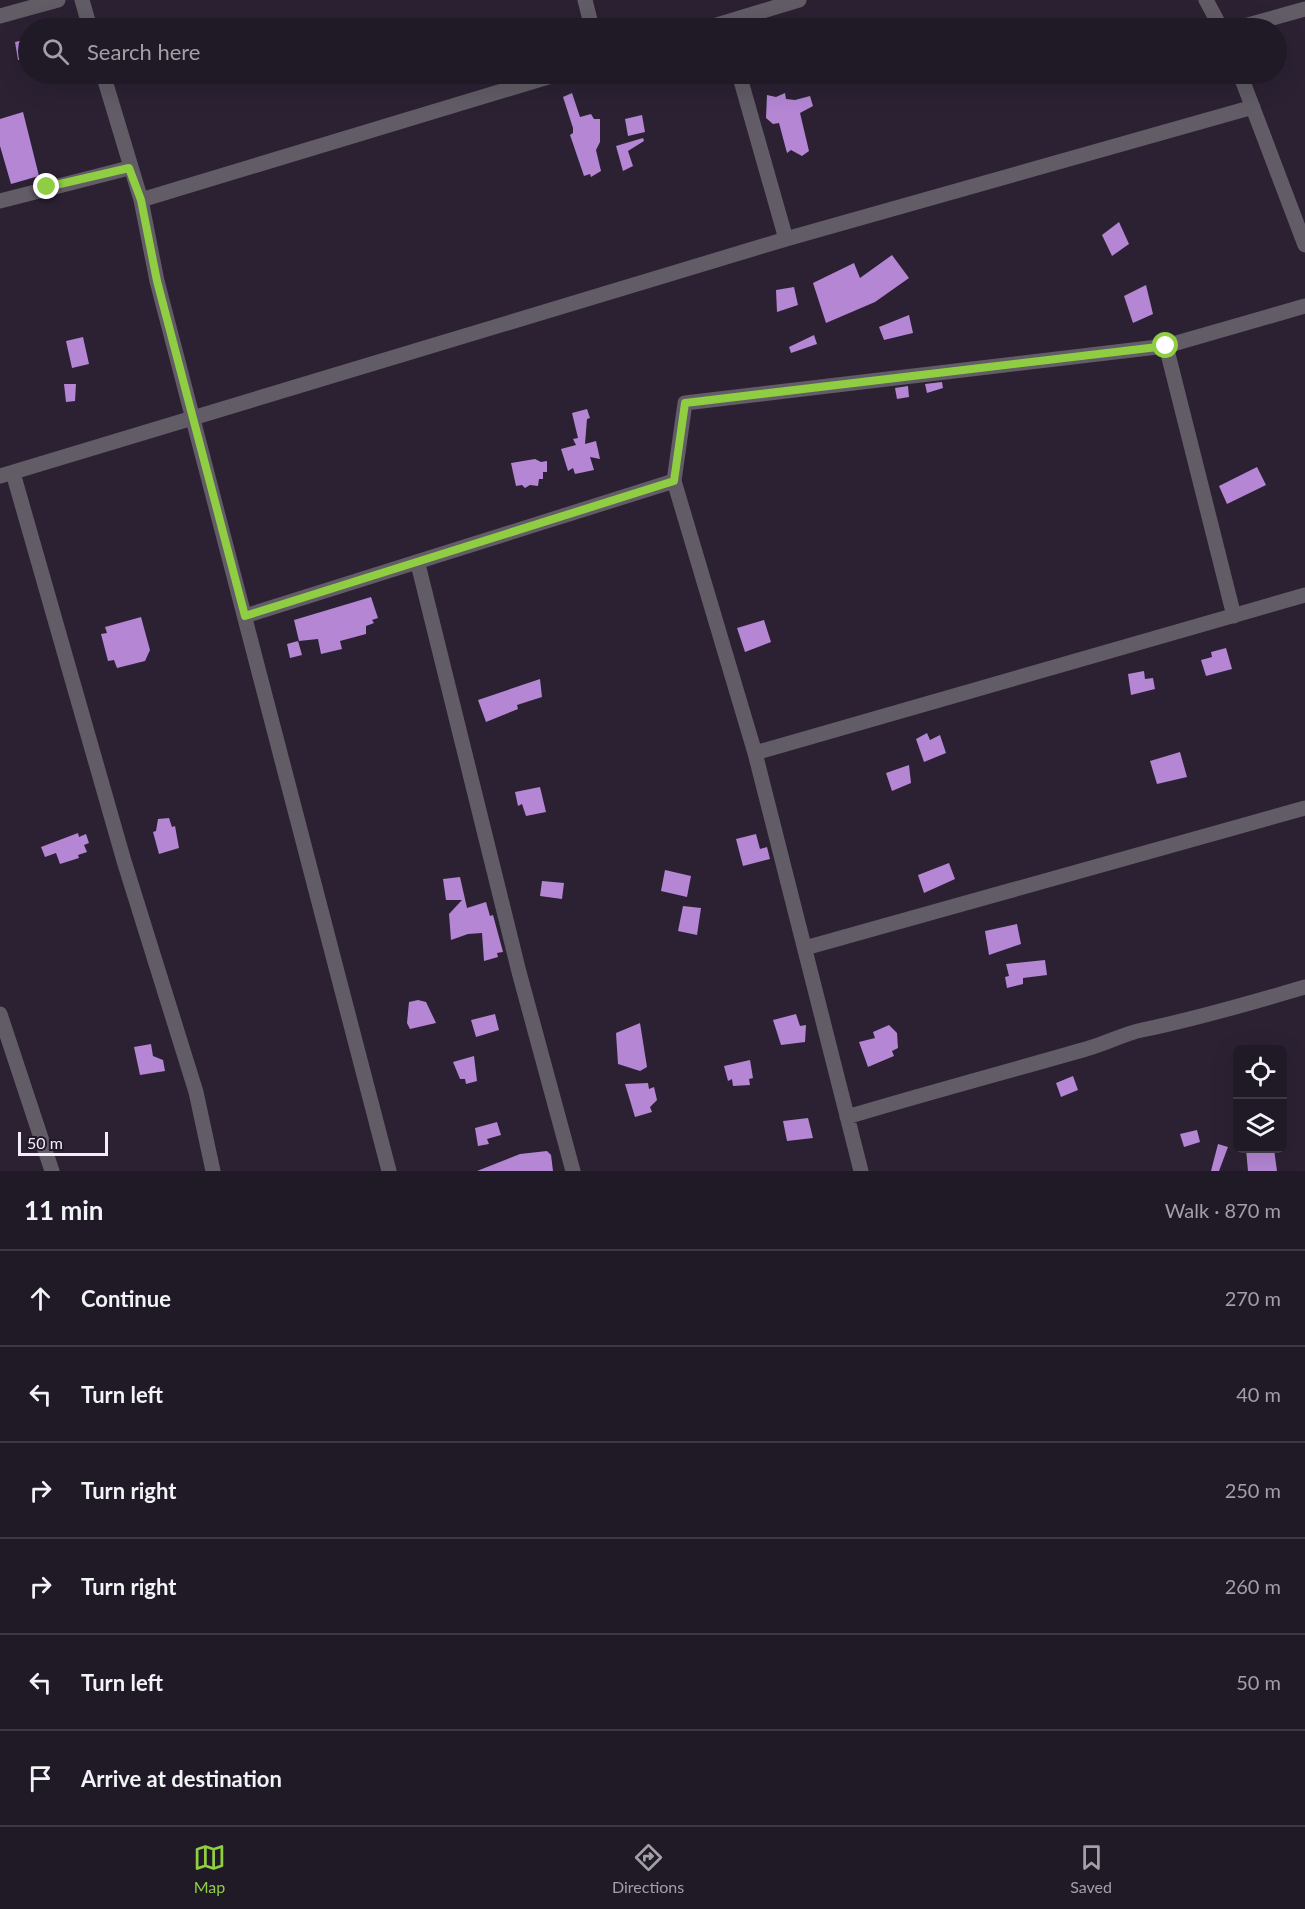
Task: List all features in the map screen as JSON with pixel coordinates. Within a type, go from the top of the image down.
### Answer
[{"type":"street","points":[[0,16],[58,0]]},
{"type":"street","points":[[82,0],[87,18]]},
{"type":"street","points":[[585,0],[590,18]]},
{"type":"street","points":[[748,18],[799,0]]},
{"type":"street","points":[[1206,0],[1216,18]]},
{"type":"street","points":[[1273,18],[1305,9]]},
{"type":"street","points":[[106,84],[129,168],[141,200],[157,281],[389,1171]]},
{"type":"street","points":[[141,200],[525,84]]},
{"type":"street","points":[[742,84],[786,239]]},
{"type":"street","points":[[1244,84],[1305,245]]},
{"type":"street","points":[[213,1171],[196,1092],[6,475],[786,239],[1253,107]]},
{"type":"street","points":[[0,201],[129,168]]},
{"type":"street","points":[[861,1171],[755,753],[674,481],[685,403],[1166,346],[1305,306]]},
{"type":"street","points":[[1166,346],[1234,616]]},
{"type":"street","points":[[245,616],[418,564],[674,481]]},
{"type":"street","points":[[418,564],[519,972],[573,1171]]},
{"type":"street","points":[[755,753],[1305,595]]},
{"type":"street","points":[[806,948],[1305,808]]},
{"type":"street","points":[[848,1116],[1088,1049],[1142,1030],[1158,1029],[1165,1024],[1202,1017],[1305,987]]},
{"type":"street","points":[[0,1014],[52,1171]]},
{"type":"building","points":[[18,41],[18,60],[15,42]]},
{"type":"building","points":[[572,93],[580,117],[591,114],[594,119],[600,119],[600,142],[596,150],[601,171],[591,177],[590,174],[584,176],[570,135],[573,133],[573,128],[563,97]]},
{"type":"building","points":[[785,93],[786,99],[795,100],[810,96],[813,106],[800,113],[809,151],[802,156],[791,150],[787,153],[779,123],[773,124],[766,118],[767,95],[776,97]]},
{"type":"building","points":[[23,112],[39,176],[11,184],[0,146],[0,119]]},
{"type":"building","points":[[642,115],[645,132],[628,136],[625,119]]},
{"type":"building","points":[[643,138],[644,141],[628,151],[633,166],[623,171],[616,146]]},
{"type":"building","points":[[1119,222],[1129,244],[1112,256],[1102,235]]},
{"type":"building","points":[[892,255],[909,278],[875,302],[826,323],[813,283],[854,263],[860,278]]},
{"type":"building","points":[[1146,285],[1153,314],[1133,323],[1124,296]]},
{"type":"building","points":[[794,287],[798,305],[777,312],[776,290]]},
{"type":"building","points":[[909,315],[913,333],[884,340],[879,327]]},
{"type":"building","points":[[814,335],[817,344],[791,353],[789,347]]},
{"type":"building","points":[[83,337],[89,364],[72,368],[66,341]]},
{"type":"building","points":[[942,382],[943,388],[927,393],[925,384]]},
{"type":"building","points":[[64,384],[76,384],[75,401],[66,402]]},
{"type":"building","points":[[908,386],[909,397],[897,399],[895,388]]},
{"type":"building","points":[[587,409],[590,418],[587,419],[585,444],[596,441],[600,459],[590,457],[594,470],[575,474],[573,468],[568,471],[561,449],[576,445],[573,439],[578,438],[572,413]]},
{"type":"building","points":[[535,459],[541,462],[547,461],[547,472],[543,472],[543,479],[539,479],[538,486],[530,485],[525,488],[522,485],[516,486],[511,463]]},
{"type":"building","points":[[1257,467],[1266,485],[1227,504],[1219,486]]},
{"type":"building","points":[[371,597],[378,618],[372,620],[374,623],[366,626],[366,634],[340,641],[342,649],[321,654],[318,639],[299,641],[294,620]]},
{"type":"building","points":[[141,617],[150,650],[145,661],[117,668],[114,660],[108,661],[101,634],[107,633],[105,627]]},
{"type":"building","points":[[764,620],[771,642],[745,652],[737,628]]},
{"type":"building","points":[[298,641],[302,655],[290,658],[287,644]]},
{"type":"building","points":[[1226,648],[1232,669],[1206,676],[1201,660],[1212,657],[1211,652]]},
{"type":"building","points":[[1144,671],[1145,679],[1153,678],[1155,689],[1131,695],[1128,674]]},
{"type":"building","points":[[540,679],[542,697],[517,705],[518,709],[486,722],[478,700]]},
{"type":"building","points":[[927,733],[930,740],[940,735],[946,753],[924,762],[916,739]]},
{"type":"building","points":[[1180,752],[1187,777],[1157,784],[1150,761]]},
{"type":"building","points":[[909,765],[911,783],[892,791],[886,773]]},
{"type":"building","points":[[540,787],[546,812],[526,816],[522,804],[518,806],[515,792]]},
{"type":"building","points":[[169,818],[172,827],[175,826],[179,848],[159,854],[153,832],[156,831],[158,819]]},
{"type":"building","points":[[78,833],[79,837],[86,834],[89,843],[84,845],[87,852],[78,855],[79,858],[60,864],[56,853],[45,857],[41,847]]},
{"type":"building","points":[[756,834],[760,849],[767,847],[770,859],[743,866],[736,839]]},
{"type":"building","points":[[949,863],[955,879],[924,893],[918,875]]},
{"type":"building","points":[[665,870],[691,876],[687,897],[661,891]]},
{"type":"building","points":[[460,877],[467,908],[486,902],[490,916],[493,915],[503,952],[497,953],[498,957],[484,961],[482,933],[468,934],[451,940],[449,914],[462,900],[446,900],[443,879]]},
{"type":"building","points":[[542,881],[564,883],[562,899],[540,896]]},
{"type":"building","points":[[683,906],[701,908],[697,935],[678,931]]},
{"type":"building","points":[[1017,924],[1021,944],[989,955],[985,931]]},
{"type":"building","points":[[1045,960],[1047,975],[1023,978],[1023,984],[1007,988],[1005,977],[1009,976],[1006,964]]},
{"type":"building","points":[[418,1000],[426,1002],[436,1023],[410,1029],[407,1023],[409,1002]]},
{"type":"building","points":[[495,1014],[499,1030],[476,1037],[471,1020]]},
{"type":"building","points":[[796,1014],[800,1026],[806,1025],[805,1042],[781,1045],[773,1020]]},
{"type":"building","points":[[640,1023],[647,1067],[640,1071],[618,1064],[616,1033]]},
{"type":"building","points":[[889,1025],[897,1033],[898,1048],[892,1051],[894,1056],[868,1067],[859,1042],[875,1038],[873,1032]]},
{"type":"building","points":[[151,1044],[153,1056],[163,1060],[165,1071],[140,1075],[134,1047]]},
{"type":"building","points":[[474,1056],[477,1081],[466,1084],[465,1079],[460,1079],[453,1062]]},
{"type":"building","points":[[750,1060],[753,1078],[749,1079],[750,1085],[733,1086],[732,1079],[728,1081],[724,1066]]},
{"type":"building","points":[[1073,1076],[1078,1090],[1061,1097],[1056,1083]]},
{"type":"building","points":[[648,1083],[649,1089],[654,1087],[657,1100],[650,1107],[652,1112],[635,1117],[625,1084]]},
{"type":"building","points":[[808,1118],[813,1138],[787,1141],[783,1121]]},
{"type":"building","points":[[497,1122],[501,1135],[487,1139],[489,1144],[478,1146],[475,1128]]},
{"type":"building","points":[[1197,1130],[1200,1142],[1184,1147],[1180,1134]]},
{"type":"building","points":[[1218,1144],[1228,1147],[1219,1171],[1211,1171]]},
{"type":"building","points":[[547,1151],[551,1155],[553,1171],[477,1171],[520,1154]]},
{"type":"building","points":[[1246,1153],[1275,1153],[1277,1171],[1248,1171]]},
{"type":"route","points":[[47,187],[129,168],[141,200],[157,281],[245,616],[418,564],[674,481],[685,403],[1166,346]]}]
